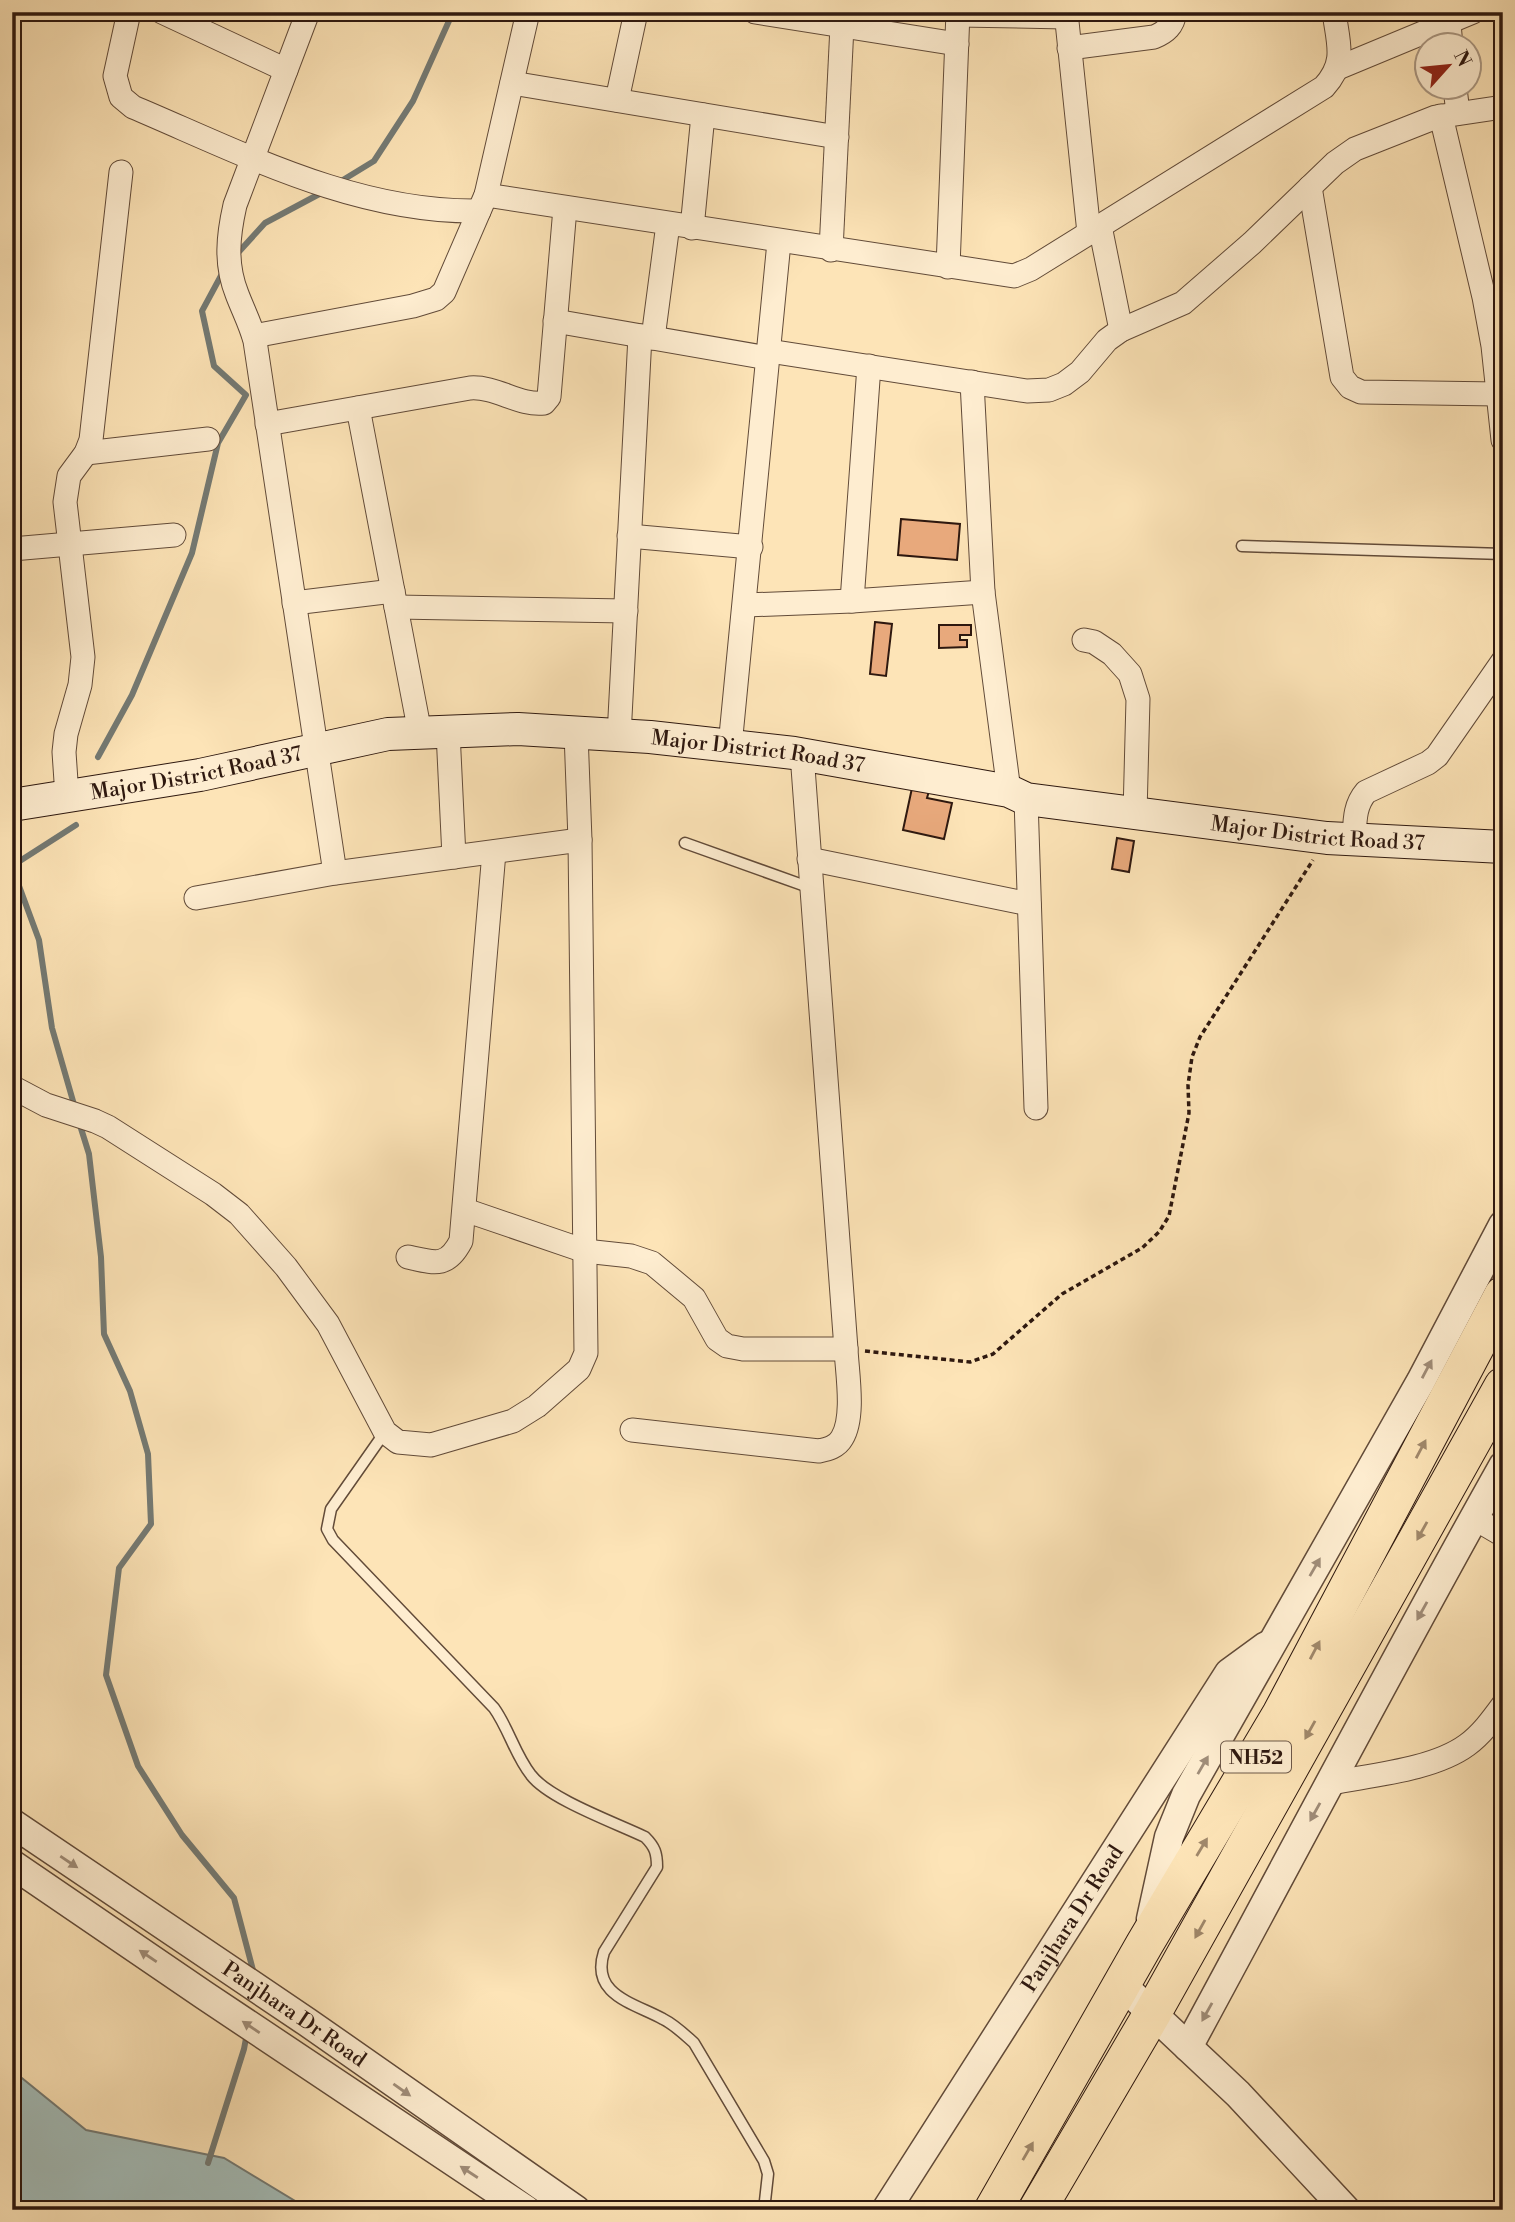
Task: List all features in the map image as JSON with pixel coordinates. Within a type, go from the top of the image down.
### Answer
[{"type":"highway","name":"NH52","points":[[993,2210],[1144,1945],[1281,1714],[1503,1295]]},
{"type":"highway","name":"NH52","points":[[1037,2210],[1152,2014],[1503,1386]]},
{"type":"main road","name":"Major District Road 37","points":[[12,805],[200,775],[388,734],[518,729],[802,754],[1135,814],[1341,839],[1503,847]]},
{"type":"street","points":[[129,12],[115,76],[121,97],[133,107],[309,180],[374,201],[452,212],[483,203],[565,208],[1014,276],[1031,269],[1324,87],[1338,68],[1340,58],[1334,12]]},
{"type":"street","points":[[162,12],[286,70]]},
{"type":"street","points":[[308,12],[236,205],[228,235],[228,254],[236,291],[254,337],[335,873]]},
{"type":"street","points":[[254,337],[413,306],[436,299],[448,284],[483,203],[528,12]]},
{"type":"street","points":[[617,100],[636,12]]},
{"type":"street","points":[[755,12],[957,44]]},
{"type":"street","points":[[1069,48],[1154,37],[1164,33],[1172,25],[1175,12]]},
{"type":"street","points":[[1338,68],[1449,17],[1473,12]]},
{"type":"street","points":[[948,267],[958,13],[1066,14],[1095,229],[1121,330]]},
{"type":"street","points":[[831,250],[842,26]]},
{"type":"street","points":[[512,83],[837,137]]},
{"type":"street","points":[[1452,102],[1449,115],[1493,346],[1503,440]]},
{"type":"street","points":[[555,321],[646,337],[869,366],[1027,391],[1049,390],[1080,372],[1107,340],[1121,330],[1183,303],[1252,243],[1335,163],[1355,149],[1422,122],[1503,107]]},
{"type":"street","points":[[692,228],[703,115]]},
{"type":"street","points":[[67,796],[64,752],[66,734],[78,694],[83,657],[65,502],[69,476],[86,453],[91,440],[121,172]]},
{"type":"street","points":[[1310,187],[1342,377],[1350,387],[1361,392],[1498,394]]},
{"type":"street","points":[[267,424],[477,387],[530,402],[544,403],[549,397],[565,208]]},
{"type":"street","points":[[619,736],[629,536],[646,337],[668,224]]},
{"type":"street","points":[[730,746],[746,605],[779,242]]},
{"type":"street","points":[[852,601],[869,366]]},
{"type":"street","points":[[972,382],[983,592],[1018,795],[1029,904],[1036,1108]]},
{"type":"street","points":[[358,408],[394,599],[434,732],[454,857]]},
{"type":"street","points":[[86,453],[208,439]]},
{"type":"street","points":[[12,549],[174,535]]},
{"type":"street","points":[[629,536],[751,547]]},
{"type":"street","points":[[746,605],[983,592]]},
{"type":"street","points":[[294,603],[394,599],[626,611]]},
{"type":"street","points":[[1084,639],[1112,654],[1130,674],[1138,699],[1135,814]]},
{"type":"street","points":[[1341,839],[1359,800],[1366,792],[1428,763],[1437,756],[1503,661]]},
{"type":"street","points":[[12,1087],[46,1105],[108,1127],[213,1194],[239,1214],[286,1267],[328,1324],[384,1432],[398,1442],[431,1445],[513,1421],[537,1406],[579,1369],[586,1353],[580,841],[576,733]]},
{"type":"street","points":[[632,1430],[819,1451],[833,1447],[842,1438],[849,1411],[802,754]]},
{"type":"street","points":[[195,898],[335,873],[580,841]]},
{"type":"street","points":[[408,1257],[437,1263],[455,1253],[461,1241],[494,852]]},
{"type":"street","points":[[809,859],[1029,904]]},
{"type":"street","points":[[465,1210],[585,1251],[631,1256],[652,1263],[694,1298],[716,1339],[727,1346],[743,1349],[846,1349]]},
{"type":"street","points":[[1144,1945],[1170,1837],[1186,1795],[1421,1381],[1503,1225]]},
{"type":"street","points":[[1188,2047],[1384,1680],[1503,1466]]},
{"type":"street","points":[[1474,1518],[1503,1535]]},
{"type":"street","name":"Panjhara Dr Road","points":[[886,2210],[1229,1672],[1274,1639]]},
{"type":"street","points":[[1331,1783],[1423,1765],[1466,1746],[1489,1724],[1503,1705]]},
{"type":"street","name":"Panjhara Dr Road","points":[[12,1823],[205,1956],[307,2022],[576,2210]]},
{"type":"street","name":"Panjhara Dr Road","points":[[12,1864],[526,2210]]},
{"type":"street","points":[[1122,1985],[1238,2094],[1346,2210]]},
{"type":"lane","points":[[1242,546],[1503,554]]},
{"type":"lane","points":[[685,842],[811,888]]},
{"type":"lane","points":[[384,1432],[331,1509],[327,1529],[333,1540],[494,1708],[531,1776],[549,1792],[645,1837],[655,1846],[657,1867],[604,1952],[600,1964],[601,1975],[608,1987],[621,1999],[664,2019],[694,2043],[764,2161],[768,2174],[764,2210]]},
{"type":"path","points":[[846,1349],[970,1362],[993,1354],[1062,1294],[1142,1248],[1159,1232],[1169,1216],[1189,1113],[1188,1085],[1192,1057],[1200,1037],[1341,839]]},
{"type":"water","points":[[12,2070],[86,2130],[224,2158],[310,2210],[12,2210]]},
{"type":"building","points":[[901,519],[960,524],[957,560],[898,555]]},
{"type":"building","points":[[875,622],[892,624],[886,676],[870,674]]},
{"type":"building","points":[[939,625],[971,625],[971,635],[960,635],[960,640],[967,640],[967,647],[939,648]]},
{"type":"building","points":[[912,788],[929,791],[927,798],[952,803],[944,839],[903,830]]},
{"type":"building","points":[[1117,838],[1134,841],[1129,872],[1112,869]]},
{"type":"waterway","points":[[338,183],[374,161],[413,101],[453,12]]},
{"type":"waterway","points":[[236,255],[265,223],[325,191]]},
{"type":"waterway","points":[[98,757],[132,695],[192,553],[218,443],[246,395],[214,366],[202,311],[223,272]]},
{"type":"waterway","points":[[12,866],[76,825]]},
{"type":"waterway","points":[[12,867],[39,940],[52,1028],[75,1108]]},
{"type":"waterway","points":[[79,1122],[89,1154],[101,1257],[104,1334],[130,1391],[148,1454],[151,1524],[119,1568],[106,1675],[138,1766],[182,1835],[234,1898],[254,1974]]},
{"type":"waterway","points":[[208,2163],[247,2033]]}]
